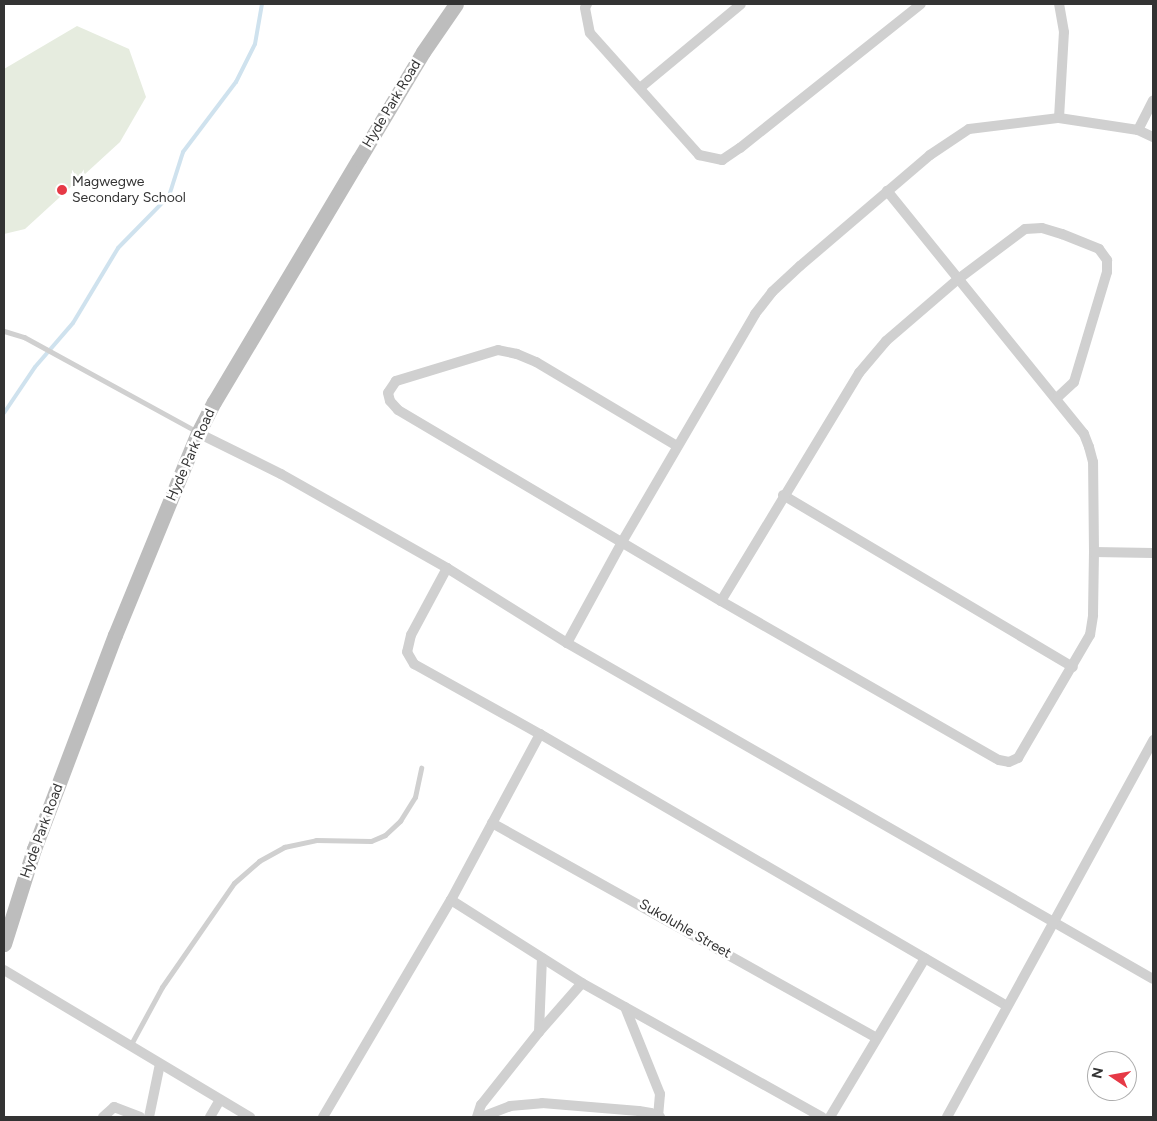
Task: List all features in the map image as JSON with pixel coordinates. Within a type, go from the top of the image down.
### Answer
[{"type":"street","name":"Hyde Park Road","points":[[4,944],[34,849],[115,635],[198,433],[214,402],[423,52],[456,4]]},
{"type":"street","points":[[587,4],[585,8],[590,34],[699,155],[722,160],[740,148],[920,4]]},
{"type":"street","points":[[640,88],[741,4]]},
{"type":"street","points":[[1059,118],[1064,32],[1060,4]]},
{"type":"street","points":[[1138,130],[1153,101]]},
{"type":"street","points":[[567,642],[677,446],[756,314],[772,292],[886,191],[930,155],[969,129],[1059,118],[1138,130],[1153,136]]},
{"type":"street","points":[[677,446],[536,362],[517,354],[498,350],[396,381],[388,393],[390,401],[398,410],[721,600],[999,760],[1009,762],[1018,758],[1090,635],[1093,615],[1094,552],[1090,447],[1084,434],[1057,398],[886,191]]},
{"type":"street","points":[[721,600],[783,495],[859,373],[886,341],[958,280],[1025,229],[1042,228],[1099,249],[1107,260],[1104,285],[1074,382],[1057,398]]},
{"type":"street","points":[[198,433],[281,474],[447,568],[567,642],[1153,979]]},
{"type":"street","points":[[783,495],[1073,667]]},
{"type":"street","points":[[1094,552],[1153,553]]},
{"type":"street","points":[[447,568],[411,635],[407,652],[414,664],[540,734],[1007,1006]]},
{"type":"street","points":[[323,1117],[451,900],[540,734]]},
{"type":"street","points":[[947,1117],[1153,740]]},
{"type":"street","name":"Sukoluhle Street","points":[[492,823],[876,1038]]},
{"type":"street","points":[[451,900],[582,983],[822,1117]]},
{"type":"street","points":[[538,1032],[542,958]]},
{"type":"street","points":[[830,1117],[925,958]]},
{"type":"street","points":[[4,970],[250,1117]]},
{"type":"street","points":[[477,1117],[481,1105],[538,1032],[582,983]]},
{"type":"street","points":[[482,1117],[510,1106],[542,1103],[578,1104],[651,1113],[659,1116],[660,1094],[625,1007]]},
{"type":"street","points":[[149,1117],[160,1064]]},
{"type":"street","points":[[210,1117],[220,1100]]},
{"type":"street","points":[[103,1117],[114,1107],[140,1117]]},
{"type":"lane","points":[[4,331],[24,337],[198,433]]},
{"type":"lane","points":[[130,1046],[162,987],[234,883],[259,861],[284,847],[316,840],[371,841],[385,835],[400,821],[415,797],[421,768]]},
{"type":"shaded area","points":[[77,26],[129,49],[146,97],[120,142],[25,229],[4,234],[4,69]]},
{"type":"waterway","points":[[4,413],[35,367],[73,323],[118,248],[169,196],[183,152],[236,82],[255,44],[262,4]]},
{"type":"place","name":"Magwegwe Secondary School","points":[[62,190]]}]
